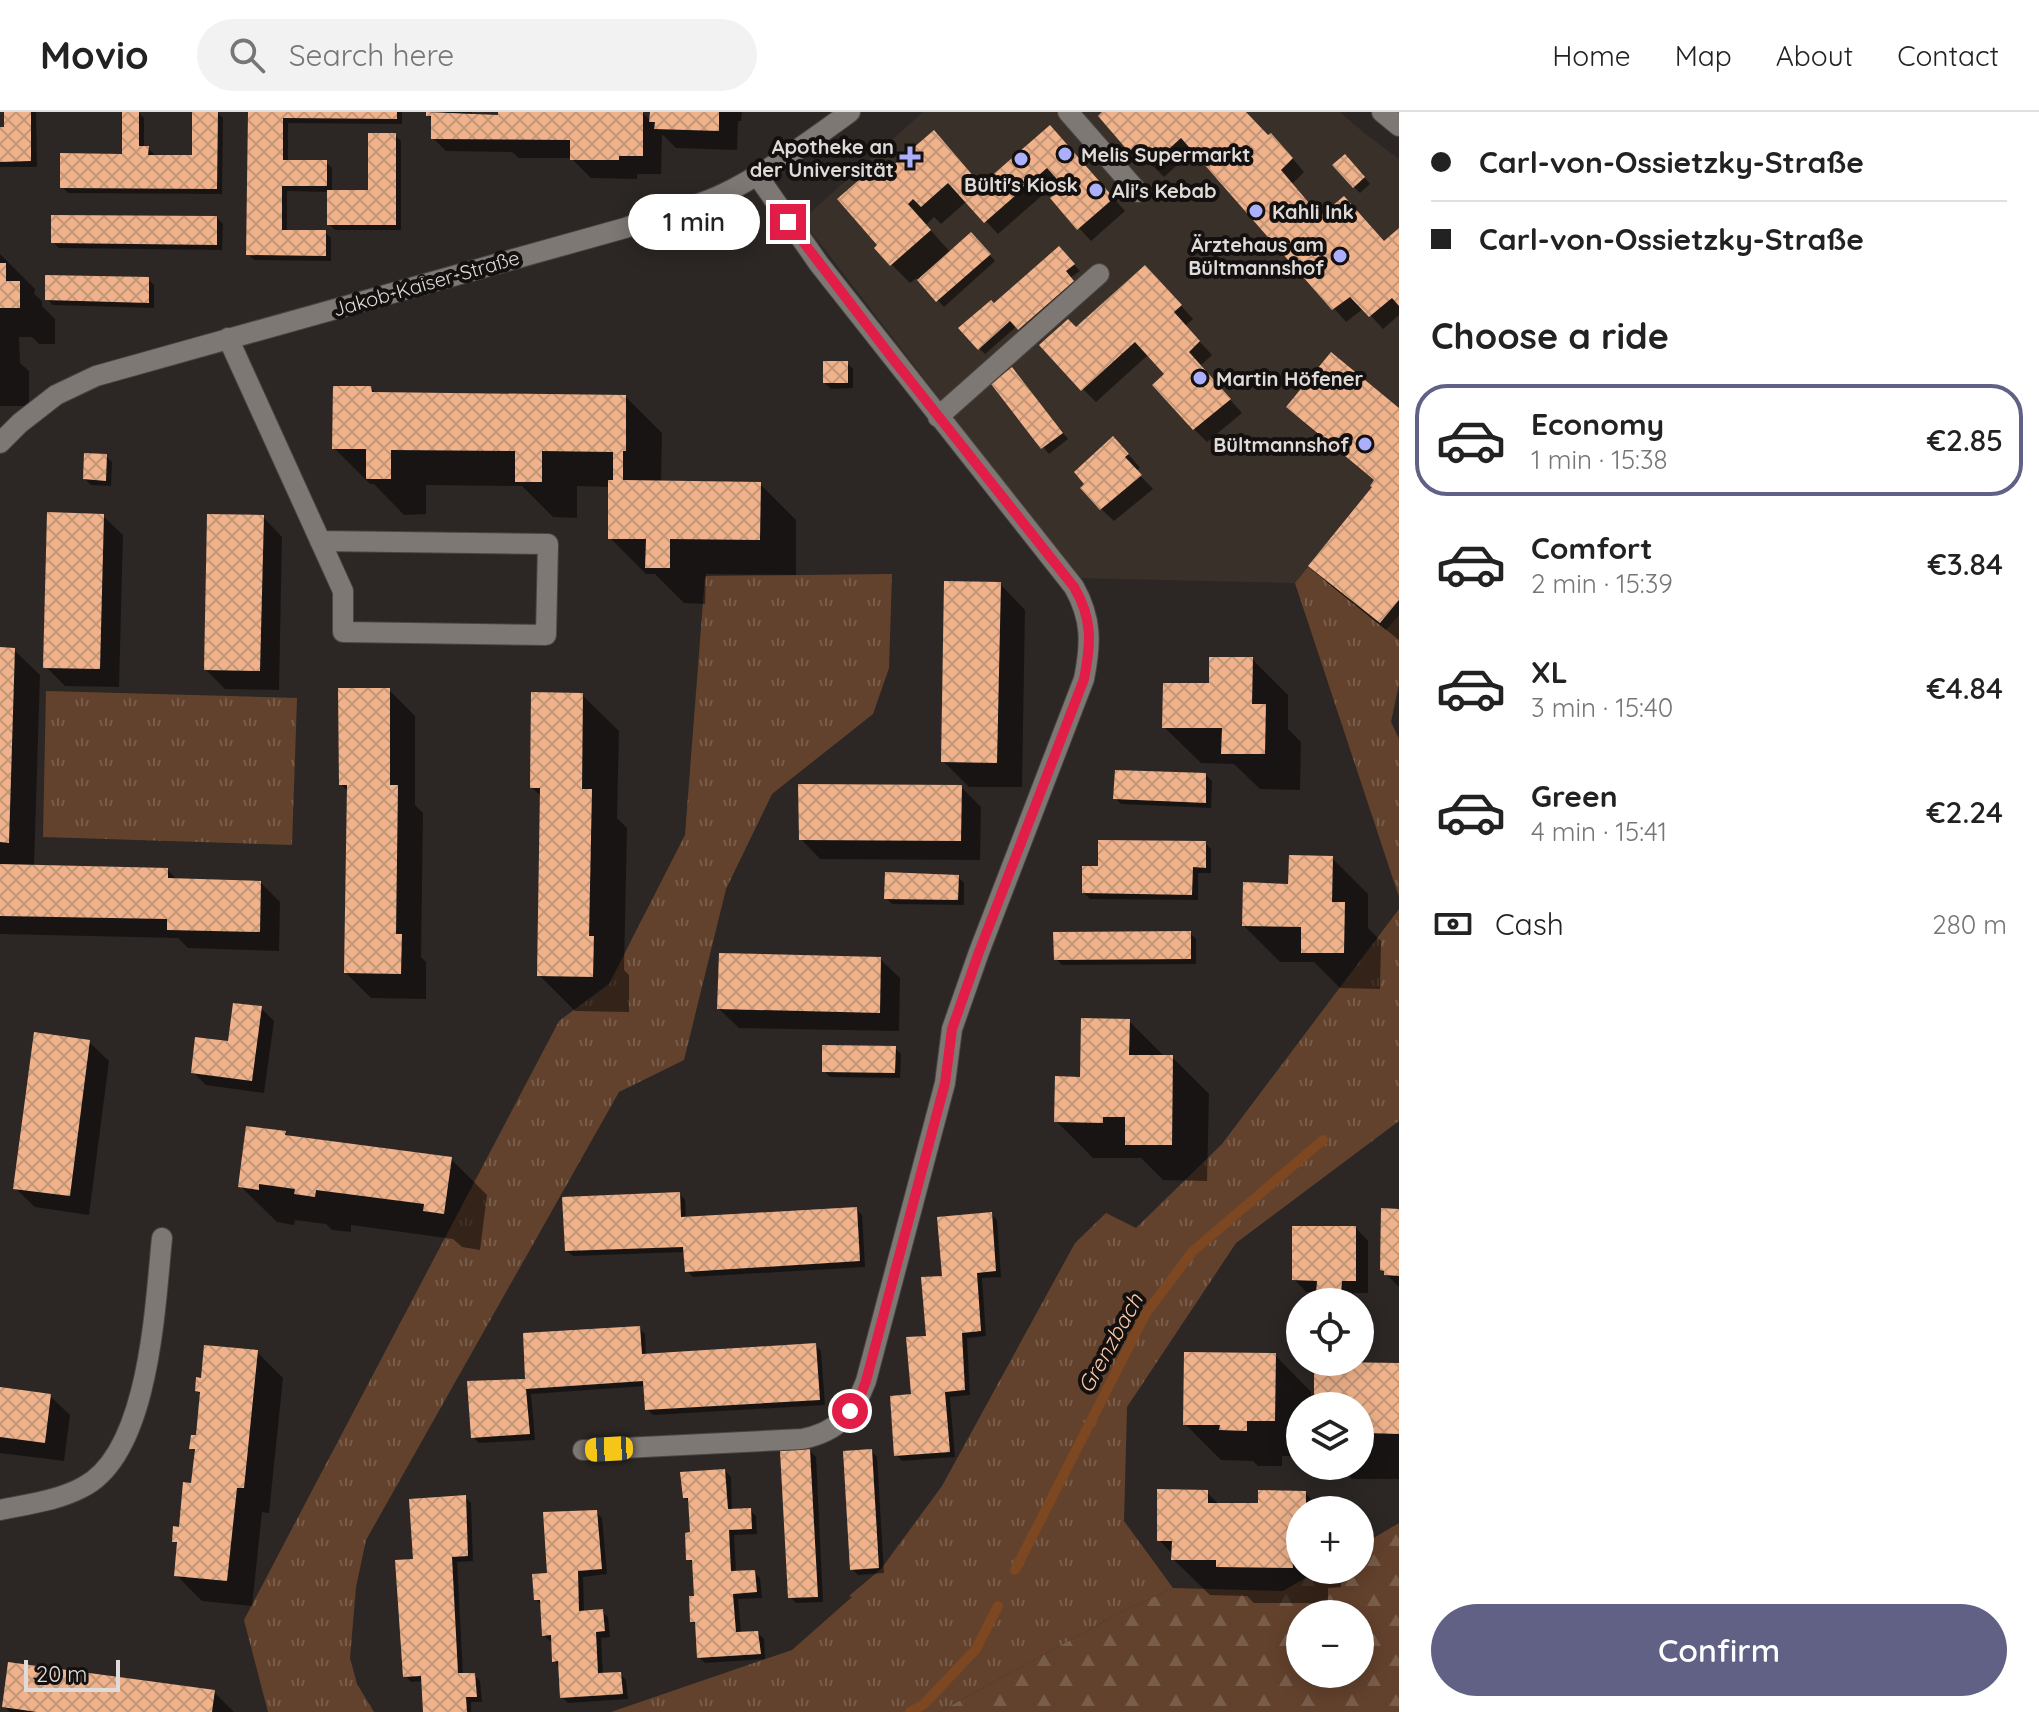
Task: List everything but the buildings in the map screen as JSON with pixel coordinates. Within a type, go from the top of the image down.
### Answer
[{"type":"street","name":"Jakob-Kaiser-Straße","points":[[0,443],[56,395],[96,376],[625,228],[710,199],[757,175],[850,112]]},
{"type":"street","points":[[1068,112],[1138,192]]},
{"type":"street","points":[[1382,112],[1399,126]]},
{"type":"street","points":[[583,1450],[802,1439],[827,1432],[845,1418],[860,1397],[945,1083],[952,1029],[1084,679],[1090,651],[1088,622],[1083,603],[1074,587],[819,264],[757,175]]},
{"type":"street","points":[[938,417],[1099,274]]},
{"type":"street","points":[[228,338],[320,541],[343,591],[343,632],[546,635],[548,544],[320,541]]},
{"type":"street","points":[[0,1510],[54,1498],[83,1487],[98,1477],[112,1459],[136,1410],[146,1373],[162,1238]]},
{"type":"shaded area","points":[[923,112],[1340,112],[1399,159],[1399,615],[1387,630],[1308,567],[1295,583],[1078,578],[802,220]]},
{"type":"green space","points":[[1308,567],[1386,630],[1399,615],[1399,684],[1391,722],[1399,739],[1399,897],[1295,583]]},
{"type":"green space","points":[[892,574],[889,668],[873,714],[772,794],[726,889],[684,1060],[619,1092],[366,1540],[356,1587],[350,1658],[357,1684],[374,1712],[268,1712],[244,1620],[559,1021],[609,984],[685,835],[705,576]]},
{"type":"green space","points":[[46,691],[297,698],[292,845],[43,837]]},
{"type":"green space","points":[[1399,909],[1399,1121],[1236,1243],[1127,1407],[1124,1521],[1173,1588],[1121,1612],[939,1712],[611,1712],[792,1650],[881,1569],[942,1486],[1075,1243],[1106,1213],[1136,1228],[1222,1144]]},
{"type":"green space","points":[[1399,1523],[1399,1712],[939,1712],[1121,1612],[1173,1588],[1283,1591],[1295,1584],[1374,1584],[1374,1538]]},
{"type":"waterway","name":"Grenzbach","points":[[1015,1570],[1146,1313],[1193,1251],[1323,1140]]},
{"type":"waterway","name":"Grenzbach","points":[[910,1712],[924,1704],[976,1649],[998,1606]]},
{"type":"place","name":"Melis Supermarkt","points":[[1065,154]]},
{"type":"place","name":"Apotheke an der Universität","points":[[910,157]]},
{"type":"place","name":"Bülti's Kiosk","points":[[1021,159]]},
{"type":"place","name":"Ali's Kebab","points":[[1096,190]]},
{"type":"place","name":"Kahli Ink","points":[[1256,211]]},
{"type":"place","name":"Ärztehaus am Bültmannshof","points":[[1340,256]]},
{"type":"place","name":"Martin Höfener","points":[[1200,378]]},
{"type":"place","name":"Bültmannshof","points":[[1365,444]]},
{"type":"route","points":[[788,222],[1074,587],[1083,603],[1088,622],[1090,651],[1084,679],[952,1029],[945,1083],[866,1381],[850,1411]]}]
